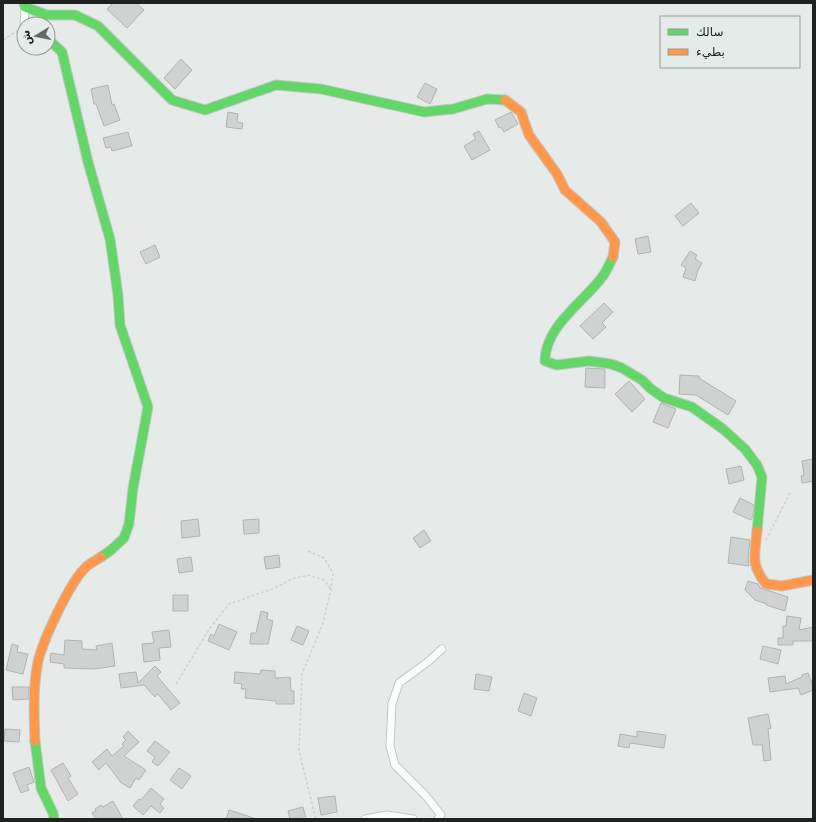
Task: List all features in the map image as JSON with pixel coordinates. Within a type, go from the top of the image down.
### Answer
[{"type":"street","points":[[24,16],[25,5],[47,15],[75,15],[98,26],[172,100],[205,110],[276,85],[321,89],[424,112],[453,109],[487,99],[506,100],[521,112],[529,135],[553,168],[565,190],[601,222],[614,242],[614,256],[603,276],[572,309],[554,332],[545,352],[545,361],[557,365],[589,361],[611,364],[622,368],[642,380],[651,389],[664,398],[692,408],[723,429],[745,449],[757,465],[762,478],[754,560],[758,574],[766,584],[782,586],[813,580]]},
{"type":"street","points":[[54,819],[53,813],[41,788],[36,752],[34,714],[38,667],[41,652],[43,644],[71,588],[86,568],[112,550],[124,538],[129,524],[133,488],[148,408],[120,325],[118,296],[110,239],[88,162],[62,52],[56,46]]},
{"type":"street","points":[[438,819],[441,815],[426,796],[395,765],[390,746],[392,704],[399,683],[429,661],[442,649]]},
{"type":"street","points":[[365,819],[387,815],[413,819]]},
{"type":"path","points":[[3,40],[16,32]]},
{"type":"path","points":[[755,546],[766,540],[791,491]]},
{"type":"path","points":[[308,551],[324,558],[333,573],[331,589],[322,624],[302,674],[299,751],[316,819]]},
{"type":"path","points":[[176,684],[210,628],[229,604],[275,588],[292,579],[309,575],[324,580],[331,589]]},
{"type":"building","points":[[113,3],[136,3],[144,10],[127,28],[107,9]]},
{"type":"building","points":[[181,59],[192,70],[175,89],[164,78]]},
{"type":"building","points":[[425,83],[437,89],[430,104],[417,97]]},
{"type":"building","points":[[108,85],[112,105],[114,104],[120,120],[104,126],[96,104],[94,104],[91,89]]},
{"type":"building","points":[[228,112],[238,114],[237,122],[243,123],[242,129],[226,127]]},
{"type":"building","points":[[511,112],[518,124],[504,132],[501,127],[499,128],[495,120]]},
{"type":"building","points":[[479,131],[490,150],[472,160],[464,146],[476,139],[473,134]]},
{"type":"building","points":[[128,132],[132,146],[112,151],[111,147],[106,148],[103,138]]},
{"type":"building","points":[[691,203],[699,213],[683,226],[675,216]]},
{"type":"building","points":[[648,236],[651,252],[638,254],[635,239]]},
{"type":"building","points":[[155,245],[160,257],[146,264],[140,252]]},
{"type":"building","points":[[690,251],[697,255],[695,259],[702,263],[695,281],[683,277],[686,268],[681,265]]},
{"type":"building","points":[[604,303],[613,312],[602,323],[606,327],[593,339],[580,326]]},
{"type":"building","points":[[586,368],[605,369],[605,388],[585,387]]},
{"type":"building","points":[[680,375],[699,376],[699,378],[736,401],[728,415],[696,395],[679,394]]},
{"type":"building","points":[[629,381],[645,399],[632,412],[615,394]]},
{"type":"building","points":[[661,403],[676,409],[668,428],[653,422]]},
{"type":"building","points":[[813,459],[813,481],[802,483],[801,476],[804,475],[802,461]]},
{"type":"building","points":[[741,466],[744,480],[729,484],[726,469]]},
{"type":"building","points":[[740,498],[754,505],[751,520],[733,512]]},
{"type":"building","points":[[198,519],[200,536],[182,538],[181,521]]},
{"type":"building","points":[[259,519],[259,533],[244,534],[243,520]]},
{"type":"building","points":[[424,530],[431,541],[420,548],[413,538]]},
{"type":"building","points":[[731,537],[750,540],[748,560],[749,566],[728,563]]},
{"type":"building","points":[[279,555],[280,567],[266,569],[264,557]]},
{"type":"building","points":[[191,557],[193,571],[179,573],[177,559]]},
{"type":"building","points":[[748,581],[758,584],[760,588],[788,597],[785,611],[755,600],[745,590]]},
{"type":"building","points":[[173,595],[188,595],[188,611],[173,611]]},
{"type":"building","points":[[261,611],[268,613],[267,619],[273,621],[268,644],[250,644],[251,633],[256,633]]},
{"type":"building","points":[[787,616],[801,618],[799,630],[813,627],[813,641],[793,641],[793,645],[778,645],[778,638],[783,638],[783,626],[786,626]]},
{"type":"building","points":[[219,624],[237,632],[229,650],[208,641],[211,634],[214,636]]},
{"type":"building","points":[[297,626],[309,631],[303,645],[291,640]]},
{"type":"building","points":[[169,630],[171,647],[159,648],[160,660],[144,662],[142,644],[154,643],[152,632]]},
{"type":"building","points":[[65,640],[82,641],[82,649],[97,650],[96,646],[112,643],[115,666],[95,669],[64,668],[64,664],[50,662],[51,653],[64,655]]},
{"type":"building","points":[[12,644],[18,646],[17,652],[28,654],[23,674],[6,670]]},
{"type":"building","points":[[763,646],[781,650],[778,664],[760,659]]},
{"type":"building","points":[[155,666],[161,672],[157,676],[180,703],[171,710],[158,694],[155,697],[144,685],[121,688],[119,674],[136,672],[138,683]]},
{"type":"building","points":[[261,670],[275,671],[275,678],[290,677],[291,691],[294,691],[294,704],[276,704],[276,701],[245,698],[246,689],[241,689],[242,684],[234,683],[235,672],[260,674]]},
{"type":"building","points":[[808,673],[813,690],[801,695],[798,688],[770,692],[768,678],[785,676],[786,684]]},
{"type":"building","points":[[476,674],[492,677],[489,691],[474,689]]},
{"type":"building","points":[[12,687],[29,687],[29,699],[13,700]]},
{"type":"building","points":[[524,693],[537,698],[531,716],[518,711]]},
{"type":"building","points":[[768,714],[771,728],[768,729],[771,760],[764,761],[762,745],[753,745],[748,718]]},
{"type":"building","points":[[5,729],[20,730],[19,742],[4,741]]},
{"type":"building","points":[[128,731],[139,742],[124,756],[146,770],[139,780],[136,778],[130,788],[120,782],[106,763],[99,770],[92,762],[107,749],[112,756],[124,746],[122,744],[126,740],[123,737]]},
{"type":"building","points":[[637,731],[666,735],[664,748],[630,743],[629,748],[618,746],[620,734],[637,737]]},
{"type":"building","points":[[155,741],[170,752],[158,766],[152,762],[155,757],[147,751]]},
{"type":"building","points":[[63,763],[71,776],[68,778],[78,794],[68,801],[51,770]]},
{"type":"building","points":[[29,767],[34,782],[27,785],[29,790],[21,793],[13,773]]},
{"type":"building","points":[[179,768],[191,776],[182,789],[170,780]]},
{"type":"building","points":[[151,788],[164,799],[160,804],[164,808],[160,813],[151,806],[143,815],[133,806],[139,799],[141,800]]},
{"type":"building","points":[[335,796],[337,812],[321,815],[318,798]]},
{"type":"building","points":[[113,801],[123,819],[96,819],[92,813],[96,811],[95,809],[101,805],[103,807]]},
{"type":"building","points":[[303,807],[306,819],[290,819],[288,811]]},
{"type":"building","points":[[229,810],[254,818],[254,819],[226,819]]},
{"type":"traffic: fast","points":[[24,3],[25,7],[47,15],[75,15],[98,26],[172,100],[205,110],[276,85],[321,89],[424,112],[453,109],[487,99],[505,100]]},
{"type":"traffic: fast","points":[[56,46],[62,52],[88,162],[110,239],[118,295],[120,325],[148,407],[133,488],[129,524],[124,538],[101,557]]},
{"type":"traffic: fast","points":[[613,257],[603,276],[558,326],[551,337],[547,348],[545,361],[557,365],[589,361],[611,364],[622,368],[642,380],[651,389],[664,398],[692,407],[723,429],[745,449],[757,465],[762,477],[757,531]]},
{"type":"traffic: fast","points":[[35,741],[41,788],[53,813],[54,819]]},
{"type":"traffic: slow","points":[[505,100],[521,112],[529,135],[557,174],[565,190],[601,222],[615,242],[613,257]]},
{"type":"traffic: slow","points":[[757,531],[755,553],[756,565],[766,584],[782,586],[813,580]]},
{"type":"traffic: slow","points":[[35,741],[35,685],[39,657],[57,614],[72,586],[86,567],[101,557]]}]
